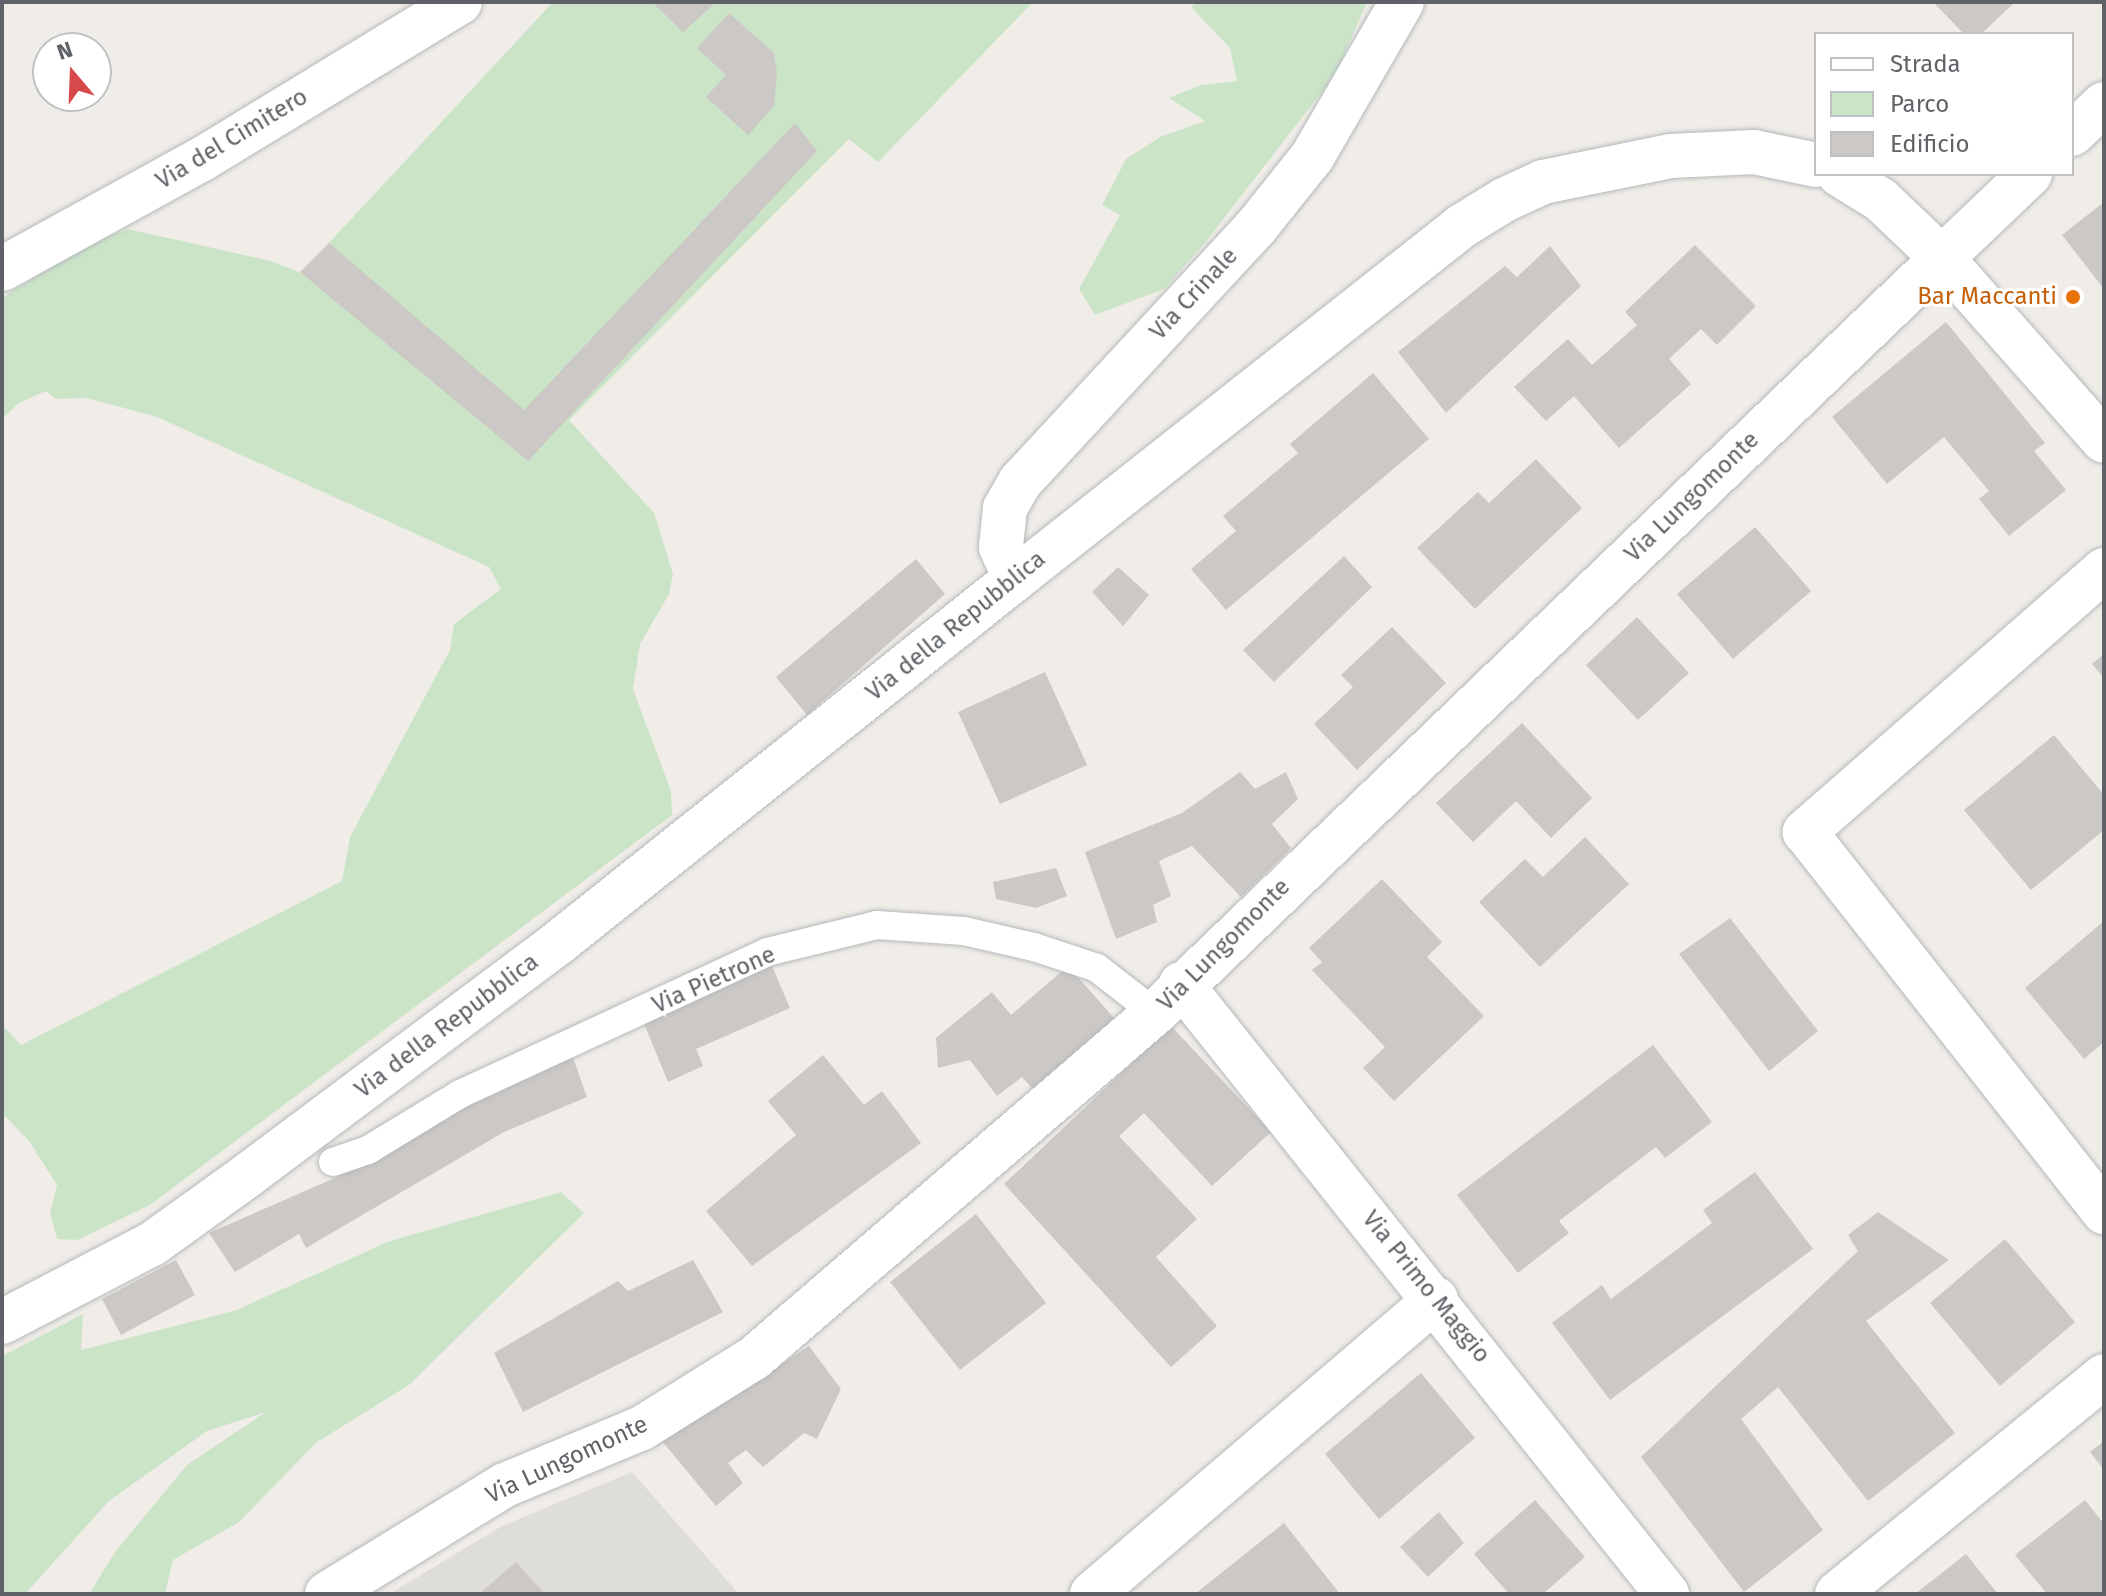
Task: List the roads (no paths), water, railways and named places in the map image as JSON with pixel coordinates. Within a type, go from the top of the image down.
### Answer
[{"type":"street","name":"Via del Cimitero","points":[[2,269],[202,159],[460,2]]},
{"type":"street","name":"Via Crinale","points":[[1015,579],[1001,547],[1005,508],[1020,482],[1276,203],[1356,89],[1402,2]]},
{"type":"street","points":[[2074,132],[2104,104]]},
{"type":"street","name":"Via della Repubblica","points":[[2,1322],[152,1244],[558,943],[1443,240],[1504,200],[1543,182],[1671,156],[1754,152],[1814,165]]},
{"type":"street","points":[[1842,176],[1881,200],[1942,258],[2104,441]]},
{"type":"street","name":"Via Lungomonte","points":[[327,1594],[505,1485],[642,1428],[754,1358],[1168,998],[2028,176]]},
{"type":"street","points":[[2104,570],[1805,832],[2104,1212]]},
{"type":"street","name":"Via Primo Maggio","points":[[1168,998],[1436,1299],[1667,1594]]},
{"type":"street","name":"Via della Repubblica","points":[[2,1288],[152,1244]]},
{"type":"street","points":[[1092,1594],[1436,1299]]},
{"type":"street","points":[[1837,1594],[2104,1376]]},
{"type":"lane","name":"Via Pietrone","points":[[333,1162],[368,1150],[460,1094],[767,952],[877,925],[964,931],[1034,947],[1097,968],[1168,998]]},
{"type":"place","name":"Bar Maccanti","points":[[2073,297]]}]
